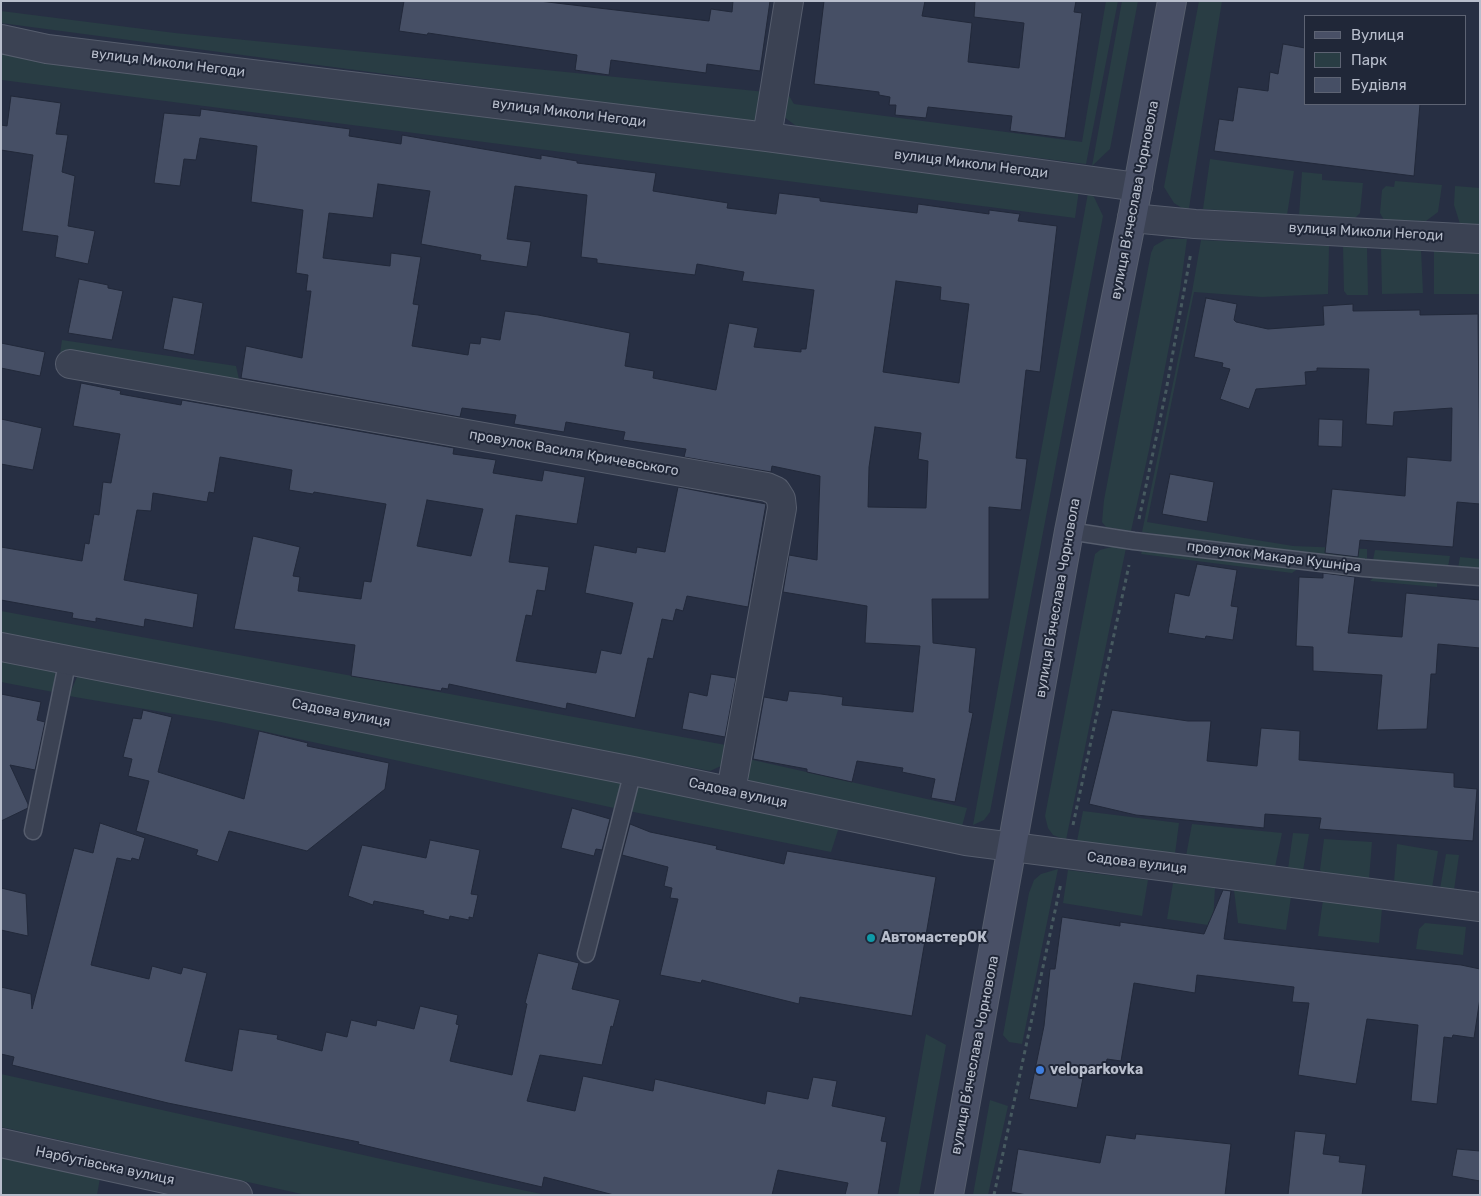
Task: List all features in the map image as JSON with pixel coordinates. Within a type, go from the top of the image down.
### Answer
[{"type":"main road","name":"вулиця Вʼячеслава Чорновола","points":[[949,1195],[1014,847],[1070,531],[1138,187],[1172,1]]},
{"type":"street","points":[[767,137],[788,1]]},
{"type":"street","name":"вулиця Миколи Негоди","points":[[1,39],[47,48],[767,137],[1138,187]]},
{"type":"street","name":"вулиця Миколи Негоди","points":[[1132,218],[1195,224],[1480,238]]},
{"type":"street","name":"провулок Василя Кричевського","points":[[70,364],[767,487],[776,491],[781,499],[782,508],[730,791]]},
{"type":"street","name":"Садова вулиця","points":[[1,647],[634,771],[966,841],[1480,906]]},
{"type":"street","name":"Нарбутівська вулиця","points":[[1,1143],[238,1195]]},
{"type":"lane","name":"провулок Макара Кушніра","points":[[1070,531],[1134,541],[1364,568],[1480,577]]},
{"type":"lane","points":[[33,832],[68,659]]},
{"type":"lane","points":[[586,954],[634,771]]},
{"type":"path","points":[[1138,522],[1168,381],[1192,247]]},
{"type":"path","points":[[1072,831],[1130,559]]},
{"type":"path","points":[[994,1195],[1062,879]]},
{"type":"green space","points":[[1106,1],[1118,1],[1086,164],[799,128],[784,117],[783,86],[794,104],[1082,142]]},
{"type":"green space","points":[[1122,1],[1138,1],[1110,149],[1092,166]]},
{"type":"green space","points":[[1199,1],[1222,1],[1189,208],[1182,208],[1174,203],[1164,187]]},
{"type":"green space","points":[[1,11],[175,33],[766,92],[755,123],[1,23]]},
{"type":"green space","points":[[1,51],[1079,190],[1075,218],[2,80]]},
{"type":"green space","points":[[1210,159],[1294,171],[1287,215],[1203,209]]},
{"type":"green space","points":[[1302,172],[1322,174],[1322,180],[1363,183],[1360,213],[1354,219],[1299,216]]},
{"type":"green space","points":[[1395,181],[1442,185],[1438,212],[1426,221],[1384,220],[1380,213],[1382,190],[1386,186],[1394,187]]},
{"type":"green space","points":[[1455,186],[1480,188],[1480,225],[1460,224],[1454,205]]},
{"type":"green space","points":[[1088,193],[1094,197],[1103,216],[990,812],[984,820],[973,825]]},
{"type":"green space","points":[[1166,239],[1187,239],[1180,290],[1149,450],[1131,531],[1106,527],[1102,522],[1104,500],[1151,253],[1154,246]]},
{"type":"green space","points":[[1201,240],[1329,246],[1328,294],[1262,297],[1194,292],[1147,522],[1293,546],[1367,549],[1367,559],[1282,552],[1142,532]]},
{"type":"green space","points":[[1343,246],[1367,247],[1368,295],[1347,295],[1344,291]]},
{"type":"green space","points":[[1381,248],[1421,249],[1423,293],[1382,294]]},
{"type":"green space","points":[[1434,250],[1480,252],[1480,294],[1434,294]]},
{"type":"green space","points":[[62,340],[236,366],[240,384],[60,354]]},
{"type":"green space","points":[[1115,546],[1126,548],[1066,840],[1053,835],[1048,828],[1045,816],[1095,554],[1100,550]]},
{"type":"green space","points":[[1375,550],[1450,556],[1448,567],[1373,560]]},
{"type":"green space","points":[[1142,551],[1299,568],[1292,573],[1141,554]]},
{"type":"green space","points":[[1460,557],[1480,559],[1480,570],[1458,568]]},
{"type":"green space","points":[[1375,576],[1437,580],[1437,587],[1370,581]]},
{"type":"green space","points":[[1,611],[731,746],[721,766],[710,771],[1,636]]},
{"type":"green space","points":[[1,656],[56,665],[53,692],[1,682]]},
{"type":"green space","points":[[79,672],[839,827],[831,852],[614,808],[221,722],[69,696]]},
{"type":"green space","points":[[744,758],[967,808],[962,826],[751,782],[743,771]]},
{"type":"green space","points":[[1083,811],[1179,823],[1175,854],[1077,841]]},
{"type":"green space","points":[[1192,824],[1282,833],[1275,867],[1186,856]]},
{"type":"green space","points":[[1293,833],[1309,834],[1303,871],[1288,869]]},
{"type":"green space","points":[[1324,839],[1372,842],[1369,879],[1322,873],[1320,870]]},
{"type":"green space","points":[[1397,844],[1438,851],[1432,888],[1394,882]]},
{"type":"green space","points":[[1446,854],[1459,855],[1454,890],[1440,889]]},
{"type":"green space","points":[[1058,869],[1022,1044],[1009,1042],[1003,1035],[1029,893],[1034,880],[1041,874]]},
{"type":"green space","points":[[1068,870],[1148,880],[1142,916],[1063,903]]},
{"type":"green space","points":[[1173,883],[1215,888],[1213,922],[1208,922],[1208,925],[1167,919]]},
{"type":"green space","points":[[1234,890],[1291,897],[1286,930],[1238,923]]},
{"type":"green space","points":[[1323,900],[1382,908],[1379,943],[1318,936]]},
{"type":"green space","points":[[1425,923],[1466,927],[1463,955],[1416,949],[1419,929]]},
{"type":"green space","points":[[926,1034],[946,1045],[919,1195],[898,1195]]},
{"type":"green space","points":[[1,1074],[546,1195],[306,1195],[1,1127]]},
{"type":"green space","points":[[990,1100],[1008,1106],[988,1195],[973,1195]]},
{"type":"green space","points":[[1,1153],[101,1173],[97,1195],[1,1194]]},
{"type":"building","points":[[404,1],[539,1],[709,21],[711,9],[732,12],[733,1],[770,1],[760,71],[707,64],[706,73],[611,60],[609,75],[575,70],[577,55],[428,33],[427,35],[399,31]]},
{"type":"building","points":[[824,1],[925,1],[922,16],[972,23],[968,62],[1019,68],[1024,23],[974,17],[975,1],[1076,1],[1074,12],[1082,13],[1065,138],[1010,131],[1012,116],[928,107],[926,118],[895,115],[896,105],[889,105],[890,97],[879,95],[879,92],[814,84]]},
{"type":"building","points":[[1283,44],[1304,48],[1304,105],[1420,105],[1414,176],[1214,151],[1219,119],[1233,121],[1238,87],[1268,91],[1270,72],[1278,74]]},
{"type":"building","points":[[11,96],[61,103],[56,134],[68,135],[62,172],[75,176],[68,226],[95,231],[88,264],[55,257],[58,236],[22,231],[33,155],[1,150],[1,125],[7,126]]},
{"type":"building","points":[[201,109],[350,129],[349,136],[401,144],[402,135],[541,159],[541,155],[577,161],[577,163],[656,173],[653,191],[728,203],[727,208],[776,214],[779,193],[820,198],[820,201],[917,213],[918,204],[989,214],[989,210],[1020,214],[1018,221],[1057,226],[1040,372],[1026,370],[1016,458],[1027,459],[1021,510],[989,507],[989,599],[932,599],[933,643],[976,648],[969,712],[973,713],[955,802],[931,798],[935,779],[902,772],[903,768],[857,761],[852,782],[807,772],[807,769],[753,759],[764,697],[787,701],[789,691],[821,694],[843,697],[842,705],[913,712],[920,646],[865,643],[867,606],[783,592],[789,555],[817,560],[820,476],[772,466],[771,472],[684,457],[686,449],[623,440],[625,432],[566,422],[564,432],[514,424],[516,415],[462,408],[460,417],[241,378],[246,346],[302,358],[311,291],[306,291],[308,275],[296,273],[303,210],[251,202],[257,146],[200,138],[196,160],[184,159],[180,186],[154,183],[164,113],[200,116]],"holes":[[[378,184],[430,191],[421,244],[481,255],[480,260],[527,267],[531,242],[507,239],[515,186],[587,195],[581,257],[597,259],[597,263],[695,275],[697,264],[744,272],[742,281],[814,290],[806,349],[801,349],[801,352],[754,347],[758,328],[729,323],[716,390],[653,378],[654,371],[625,366],[630,333],[538,315],[505,311],[500,340],[481,337],[480,344],[470,343],[468,355],[412,346],[419,305],[413,304],[421,257],[391,253],[390,266],[323,258],[329,213],[373,218]],[[896,281],[941,287],[940,300],[969,304],[959,383],[883,372]],[[875,427],[921,433],[918,459],[928,461],[926,508],[868,507],[869,467]]]},
{"type":"building","points":[[79,279],[108,285],[108,288],[123,291],[112,340],[68,333]]},
{"type":"building","points":[[173,297],[203,303],[194,355],[163,349]]},
{"type":"building","points":[[1206,298],[1237,304],[1234,320],[1236,322],[1268,329],[1324,325],[1323,306],[1353,304],[1353,311],[1420,310],[1420,315],[1478,314],[1480,504],[1457,502],[1453,547],[1360,540],[1358,557],[1325,553],[1332,489],[1405,496],[1407,457],[1451,461],[1452,408],[1394,412],[1393,426],[1366,424],[1369,369],[1317,368],[1317,371],[1305,372],[1306,385],[1256,389],[1249,409],[1220,399],[1230,369],[1222,367],[1223,363],[1194,357]]},
{"type":"building","points":[[1,343],[45,352],[40,376],[1,368]]},
{"type":"building","points":[[81,383],[121,391],[120,394],[181,405],[182,400],[454,448],[453,454],[496,460],[493,473],[542,481],[544,470],[585,477],[577,524],[516,515],[509,562],[549,567],[545,591],[537,590],[532,616],[526,615],[516,661],[596,673],[601,650],[621,654],[633,603],[585,593],[594,545],[636,553],[637,547],[665,552],[678,487],[766,504],[748,607],[687,596],[683,611],[676,609],[673,621],[662,619],[653,659],[648,658],[635,718],[567,703],[566,709],[449,684],[448,689],[442,688],[441,691],[351,676],[355,645],[234,629],[253,536],[300,547],[293,576],[300,577],[298,591],[361,599],[364,581],[371,582],[386,504],[314,492],[313,494],[289,490],[292,470],[220,457],[214,493],[209,492],[207,502],[153,493],[151,511],[137,510],[124,580],[198,594],[193,628],[145,619],[144,627],[96,618],[96,622],[72,618],[73,613],[1,600],[1,547],[82,561],[85,543],[89,544],[94,514],[99,515],[103,482],[111,483],[120,434],[73,426]],"holes":[[[427,500],[483,509],[471,556],[417,546]]]},
{"type":"building","points":[[1,419],[42,428],[33,470],[1,464]]},
{"type":"building","points":[[1319,419],[1343,420],[1342,447],[1318,446]]},
{"type":"building","points":[[1170,474],[1214,482],[1207,522],[1162,514]]},
{"type":"building","points":[[1197,564],[1237,570],[1231,606],[1238,607],[1233,640],[1206,636],[1205,639],[1168,633],[1175,593],[1189,596]]},
{"type":"building","points":[[1323,573],[1355,577],[1348,633],[1402,637],[1406,593],[1480,600],[1480,648],[1438,644],[1436,674],[1431,674],[1427,729],[1377,730],[1382,675],[1313,671],[1313,647],[1296,646],[1299,577],[1323,578]]},
{"type":"building","points":[[711,674],[736,678],[725,737],[682,729],[689,692],[707,696]]},
{"type":"building","points":[[1,694],[41,702],[37,720],[45,722],[35,770],[10,765],[28,804],[28,808],[1,821]]},
{"type":"building","points":[[143,710],[172,717],[158,772],[244,799],[259,731],[308,743],[307,746],[389,763],[385,789],[307,851],[229,831],[218,862],[196,855],[198,850],[136,831],[149,781],[128,776],[132,759],[123,757],[133,718],[141,719]]},
{"type":"building","points":[[1112,710],[1188,721],[1211,721],[1207,761],[1257,766],[1261,728],[1300,731],[1299,760],[1454,773],[1454,787],[1477,789],[1473,841],[1319,829],[1321,818],[1265,814],[1264,828],[1136,815],[1089,804]]},
{"type":"building","points":[[572,808],[610,819],[602,850],[596,849],[594,856],[561,848]]},
{"type":"building","points":[[100,823],[145,838],[139,860],[132,858],[131,861],[117,858],[91,965],[149,979],[152,966],[181,974],[183,967],[207,973],[185,1061],[232,1071],[239,1029],[278,1035],[277,1039],[322,1051],[326,1032],[347,1037],[351,1020],[376,1026],[377,1020],[414,1029],[420,1006],[458,1015],[456,1024],[459,1025],[450,1061],[512,1075],[527,1004],[525,1003],[538,953],[579,963],[572,989],[620,1000],[613,1027],[611,1026],[602,1065],[540,1055],[527,1101],[575,1111],[583,1076],[653,1091],[655,1079],[765,1104],[767,1091],[808,1099],[813,1077],[837,1081],[832,1106],[886,1117],[881,1141],[887,1142],[878,1195],[845,1195],[848,1183],[778,1170],[772,1195],[614,1195],[544,1177],[542,1187],[358,1144],[359,1142],[168,1103],[12,1065],[14,1057],[1,1054],[1,987],[31,994],[32,1009],[74,848],[93,853]]},
{"type":"building","points":[[630,824],[650,832],[717,846],[716,849],[784,864],[787,851],[936,877],[912,1016],[800,997],[799,1004],[702,980],[701,983],[660,975],[678,899],[670,898],[672,888],[664,886],[668,867],[622,855]]},
{"type":"building","points":[[430,840],[480,850],[471,894],[478,895],[473,918],[469,917],[469,920],[450,916],[449,920],[423,914],[424,911],[374,901],[373,905],[348,896],[362,845],[426,858]]},
{"type":"building","points":[[1,888],[26,894],[28,936],[1,930]]},
{"type":"building","points":[[1223,890],[1231,891],[1224,939],[1461,965],[1480,969],[1480,998],[1474,1038],[1453,1035],[1452,1038],[1444,1037],[1437,1104],[1411,1101],[1418,1025],[1367,1019],[1356,1084],[1298,1075],[1309,1003],[1292,1002],[1294,987],[1197,975],[1195,993],[1134,983],[1121,1061],[1107,1059],[1105,1071],[1085,1068],[1077,1108],[1029,1099],[1044,1026],[1050,969],[1055,969],[1062,917],[1120,926],[1120,922],[1204,934]]},
{"type":"building","points":[[1295,1131],[1326,1134],[1323,1154],[1340,1156],[1339,1162],[1366,1165],[1362,1195],[1288,1195]]},
{"type":"building","points":[[1136,1134],[1231,1144],[1225,1195],[1027,1195],[1011,1192],[1018,1149],[1100,1163],[1106,1135],[1135,1139]]},
{"type":"building","points":[[1457,1149],[1480,1151],[1480,1181],[1452,1176]]},
{"type":"place","name":"АвтомастерОК","points":[[871,938]]},
{"type":"place","name":"veloparkovka","points":[[1040,1070]]}]
